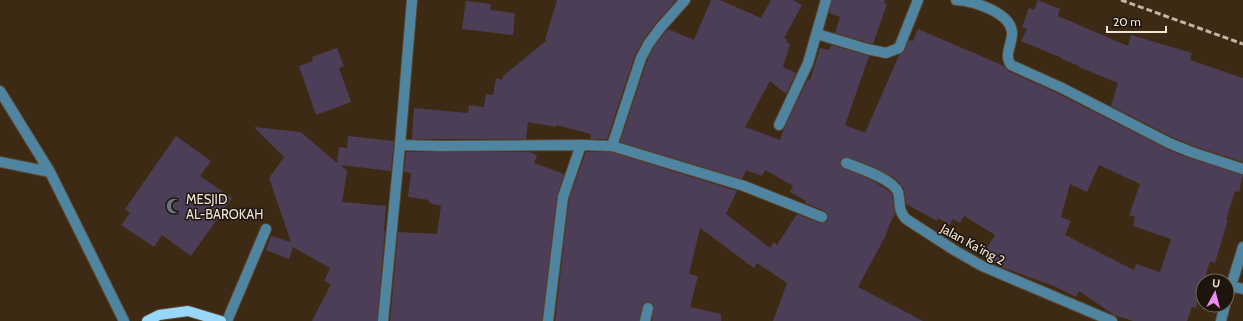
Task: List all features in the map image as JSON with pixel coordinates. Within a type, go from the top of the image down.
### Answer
[{"type":"main road","points":[[147,321],[159,315],[188,311],[221,321]]},
{"type":"street","points":[[382,321],[400,145],[412,0]]},
{"type":"street","points":[[612,146],[641,58],[653,38],[685,0]]},
{"type":"street","points":[[779,125],[808,63],[826,0]]},
{"type":"street","points":[[817,34],[886,53],[899,48],[918,0]]},
{"type":"street","points":[[956,0],[972,3],[986,8],[1005,19],[1011,25],[1012,34],[1008,56],[1008,61],[1011,65],[1062,88],[1169,143],[1198,155],[1243,169]]},
{"type":"street","points":[[0,91],[50,172],[124,321]]},
{"type":"street","points":[[400,145],[612,146],[744,186],[822,217]]},
{"type":"street","points":[[548,321],[563,197],[581,145]]},
{"type":"street","points":[[0,162],[50,172]]},
{"type":"street","name":"Jalan Ka'ing 2","points":[[846,163],[888,181],[898,192],[899,207],[906,219],[954,250],[982,266],[1112,321]]},
{"type":"street","points":[[228,321],[266,229]]},
{"type":"street","points":[[1235,273],[1243,247]]},
{"type":"street","points":[[645,321],[648,308]]},
{"type":"building","points":[[557,0],[676,0],[644,39],[635,55],[607,139],[590,139],[591,134],[556,125],[556,127],[528,122],[526,139],[412,139],[414,108],[468,113],[469,105],[484,107],[486,94],[493,95],[496,78],[502,80],[503,76],[547,40],[545,40]]},
{"type":"building","points":[[711,0],[720,0],[761,18],[771,0],[793,0],[802,5],[784,38],[787,39],[786,42],[790,44],[783,67],[796,73],[786,94],[770,81],[745,127],[780,140],[784,128],[808,79],[810,80],[820,48],[829,50],[831,45],[869,56],[845,125],[865,133],[899,55],[904,52],[909,40],[913,41],[918,29],[1004,66],[1008,71],[1059,94],[1167,149],[1189,158],[1243,175],[1239,192],[1235,191],[1215,263],[1210,261],[1206,273],[1195,273],[1195,308],[1192,307],[1187,321],[1133,321],[1114,315],[1079,291],[1076,297],[1054,286],[1001,267],[982,256],[995,235],[964,216],[960,223],[953,219],[950,225],[938,218],[937,221],[906,204],[904,189],[893,177],[869,165],[845,157],[840,160],[841,167],[872,180],[890,192],[892,195],[895,214],[885,237],[858,287],[923,321],[773,321],[787,283],[757,263],[754,268],[700,228],[689,274],[698,276],[690,307],[721,314],[721,321],[652,321],[654,306],[649,302],[643,304],[639,321],[555,321],[569,198],[586,152],[611,152],[737,191],[726,214],[770,248],[774,242],[777,245],[797,214],[820,223],[828,220],[828,216],[825,211],[805,203],[806,201],[790,192],[793,186],[765,170],[762,176],[746,170],[742,179],[620,142],[647,61],[654,46],[668,29],[694,40]],"holes":[[[1099,165],[1140,184],[1129,215],[1135,217],[1133,226],[1171,239],[1160,272],[1136,264],[1134,270],[1065,235],[1071,221],[1061,217],[1070,184],[1087,192]]]},
{"type":"building","points":[[832,0],[885,0],[884,3],[887,4],[873,44],[835,33],[840,17],[829,13]]},
{"type":"building","points":[[1038,0],[1060,9],[1058,16],[1128,46],[1131,35],[1192,53],[1190,60],[1243,78],[1243,162],[1193,146],[1111,106],[1118,83],[1021,41],[1027,29],[1022,27],[1029,8],[1034,10]]},
{"type":"building","points":[[466,1],[491,4],[490,10],[515,13],[513,35],[462,29]]},
{"type":"building","points":[[337,48],[344,66],[339,68],[351,102],[316,115],[299,66],[313,61],[312,57]]},
{"type":"building","points":[[254,127],[301,132],[337,163],[339,147],[347,148],[348,136],[394,141],[391,171],[341,165],[347,171],[342,202],[386,206],[377,321],[312,321],[331,284],[324,281],[330,268],[293,247],[289,259],[266,250],[271,236],[291,242],[269,178],[284,157]]},
{"type":"building","points":[[176,136],[211,161],[200,176],[232,198],[191,256],[162,235],[154,247],[121,225],[130,213],[125,209]]},
{"type":"building","points":[[406,152],[529,152],[537,155],[534,163],[564,174],[557,196],[542,321],[390,321],[398,232],[437,234],[441,206],[429,203],[429,200],[408,197],[411,173],[404,172]]},
{"type":"railway","points":[[1121,0],[1243,44]]},
{"type":"place","name":"MESJID AL-BAROKAH","points":[[174,206]]}]
